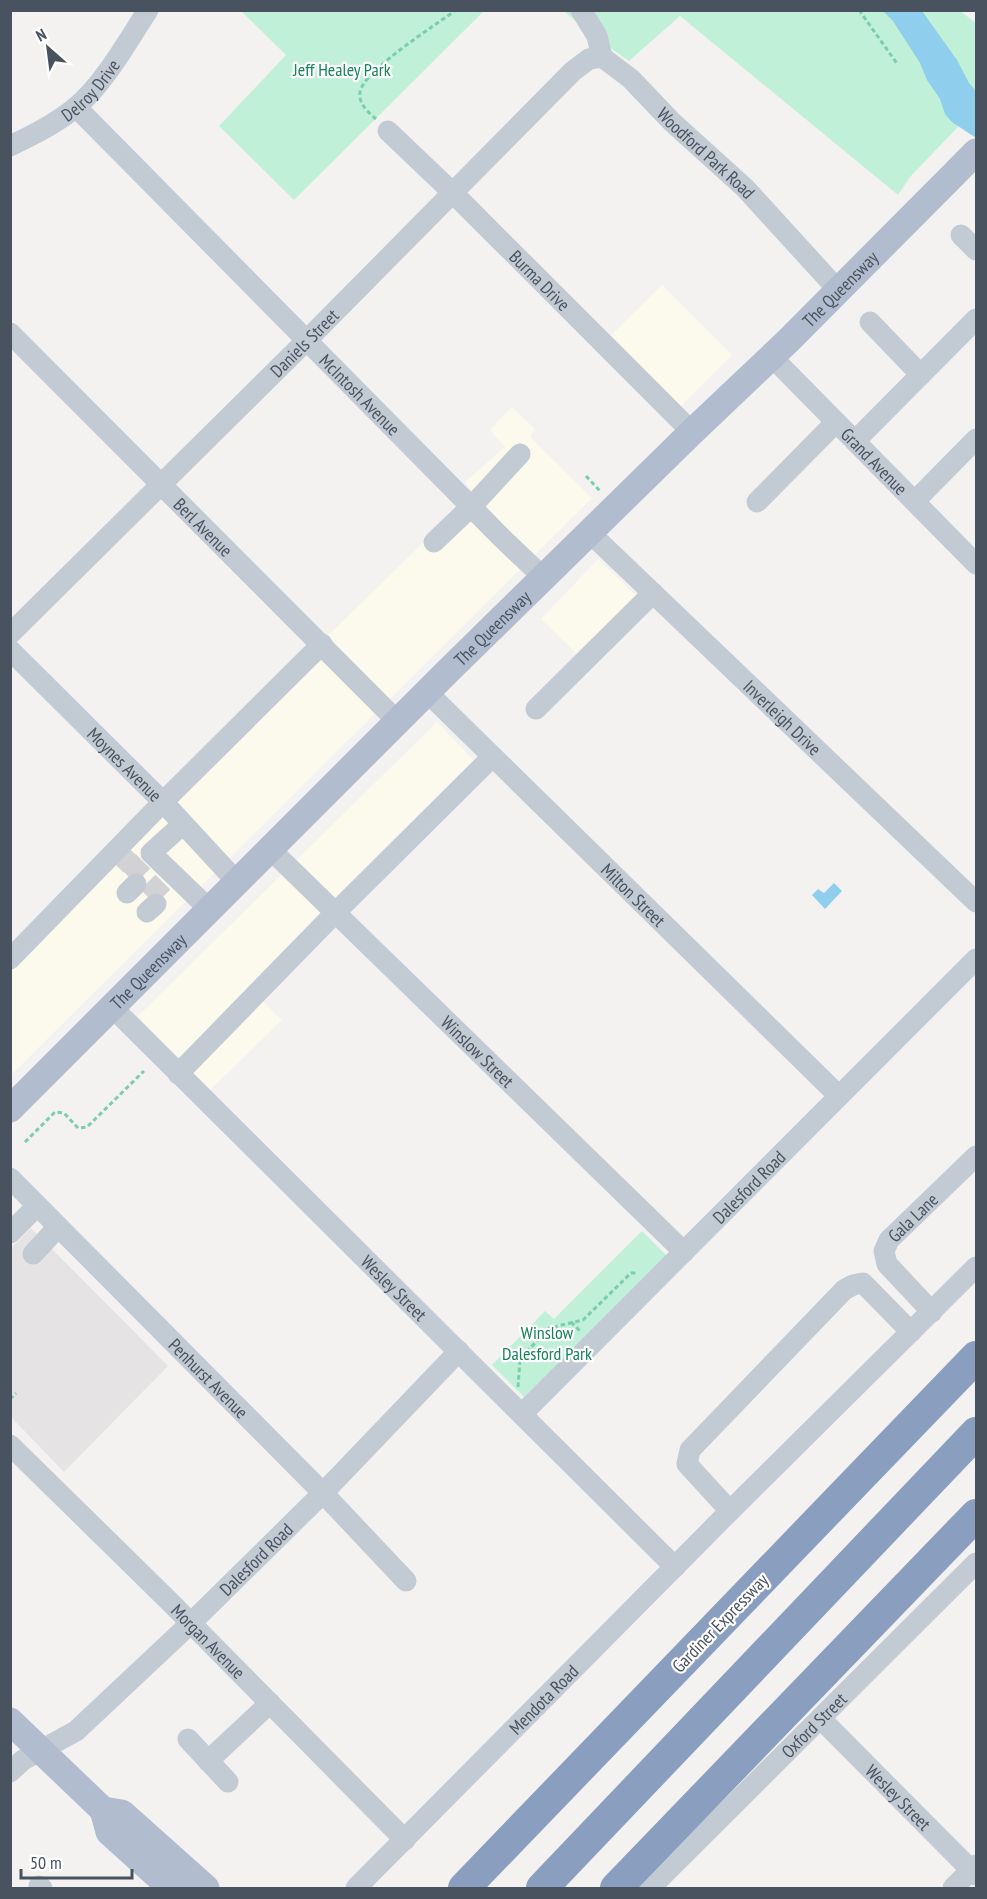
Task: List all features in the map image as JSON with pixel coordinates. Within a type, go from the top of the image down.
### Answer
[{"type":"highway","name":"Gardiner Expressway","points":[[464,1888],[976,1357]]},
{"type":"highway","points":[[543,1888],[976,1432]]},
{"type":"highway","points":[[616,1888],[976,1515]]},
{"type":"main road","name":"The Queensway","points":[[11,1109],[543,577],[772,357],[976,152]]},
{"type":"main road","points":[[10,1720],[103,1810],[122,1813],[164,1880],[206,1888]]},
{"type":"street","name":"Delroy Drive","points":[[10,146],[40,132],[76,107],[94,88],[148,10]]},
{"type":"street","points":[[581,10],[597,36],[602,57]]},
{"type":"street","name":"Daniels Street","points":[[10,634],[307,340],[573,71],[589,60],[602,57]]},
{"type":"street","name":"Woodford Park Road","points":[[602,57],[631,79],[672,122],[745,188],[839,291]]},
{"type":"street","name":"McIntosh Avenue","points":[[76,107],[543,577]]},
{"type":"street","name":"Burma Drive","points":[[388,130],[692,432]]},
{"type":"street","points":[[961,235],[976,250]]},
{"type":"street","points":[[855,441],[976,319]]},
{"type":"street","points":[[870,322],[921,375]]},
{"type":"street","name":"Berl Avenue","points":[[10,333],[160,486],[322,644],[398,722]]},
{"type":"street","name":"Grand Avenue","points":[[772,357],[976,564]]},
{"type":"street","points":[[758,502],[836,422]]},
{"type":"street","points":[[915,501],[976,439]]},
{"type":"street","points":[[434,542],[472,506],[520,454]]},
{"type":"street","name":"Inverleigh Drive","points":[[589,532],[976,902]]},
{"type":"street","points":[[536,709],[653,593]]},
{"type":"street","points":[[10,959],[322,644]]},
{"type":"street","name":"Moynes Avenue","points":[[10,650],[164,802],[237,882]]},
{"type":"street","name":"Milton Street","points":[[428,693],[839,1096]]},
{"type":"street","points":[[178,1074],[492,757]]},
{"type":"street","points":[[183,824],[158,869],[209,909]]},
{"type":"street","name":"Winslow Street","points":[[270,849],[684,1252]]},
{"type":"street","name":"Dalesford Road","points":[[520,1412],[665,1271],[976,959]]},
{"type":"street","name":"Wesley Street","points":[[112,1007],[675,1567]]},
{"type":"street","name":"Gala Lane","points":[[933,1312],[887,1264],[884,1251],[889,1240],[976,1156]]},
{"type":"street","name":"Penhurst Avenue","points":[[10,1178],[323,1493],[406,1581]]},
{"type":"street","points":[[10,1233],[37,1206]]},
{"type":"street","points":[[33,1254],[58,1227]]},
{"type":"street","name":"Mendota Road","points":[[356,1888],[976,1267]]},
{"type":"street","points":[[730,1511],[687,1464],[690,1450],[844,1290],[863,1283],[911,1332]]},
{"type":"street","name":"Dalesford Road","points":[[10,1772],[23,1760],[76,1731],[191,1623],[323,1493],[459,1351]]},
{"type":"street","name":"Morgan Avenue","points":[[10,1445],[191,1623],[405,1840]]},
{"type":"street","name":"Oxford Street","points":[[650,1888],[976,1563]]},
{"type":"street","points":[[208,1761],[270,1703]]},
{"type":"street","name":"Wesley Street","points":[[821,1719],[975,1870]]},
{"type":"street","points":[[188,1739],[228,1782]]},
{"type":"street","points":[[953,1888],[975,1870]]},
{"type":"path","points":[[365,108],[360,98],[360,91],[369,76],[456,10]]},
{"type":"path","points":[[859,10],[898,65]]},
{"type":"path","points":[[586,476],[601,492]]},
{"type":"path","points":[[25,1142],[55,1112],[64,1113],[78,1128],[87,1127],[144,1071]]},
{"type":"path","points":[[520,1412],[520,1359],[549,1328],[583,1320],[631,1273],[665,1271]]},
{"type":"path","points":[[572,1322],[581,1332],[587,1326],[583,1320]]},
{"type":"path","points":[[10,1399],[16,1393]]},
{"type":"shaded area","points":[[662,285],[732,355],[681,406],[611,335]]},
{"type":"shaded area","points":[[512,407],[535,429],[530,437],[592,498],[11,1075],[11,953],[310,648],[332,632],[474,493],[465,482],[505,447],[490,430]]},
{"type":"shaded area","points":[[598,559],[646,605],[589,666],[541,619]]},
{"type":"shaded area","points":[[437,722],[482,769],[257,996],[282,1020],[208,1092],[138,1016]]},
{"type":"shaded area","points":[[31,1228],[168,1366],[64,1472],[11,1417],[11,1248]]},
{"type":"green space","name":"Jeff Healey Park","points":[[241,11],[484,11],[294,200],[219,126],[286,55]]},
{"type":"green space","points":[[564,11],[960,11],[976,23],[976,108],[910,177],[898,195],[680,16],[629,61],[589,33]]},
{"type":"green space","name":"Winslow Dalesford Park","points":[[642,1231],[666,1255],[524,1397],[492,1365],[545,1311],[554,1319]]},
{"type":"water","points":[[883,11],[922,11],[976,91],[976,138],[952,122],[945,114],[940,99],[927,80],[920,63],[893,21]]},
{"type":"water","points":[[834,883],[842,891],[825,909],[812,895],[818,889],[824,893]]},
{"type":"tunnel","points":[[116,865],[131,850]]},
{"type":"tunnel","points":[[128,876],[143,861]]},
{"type":"tunnel","points":[[148,897],[163,882]]}]
